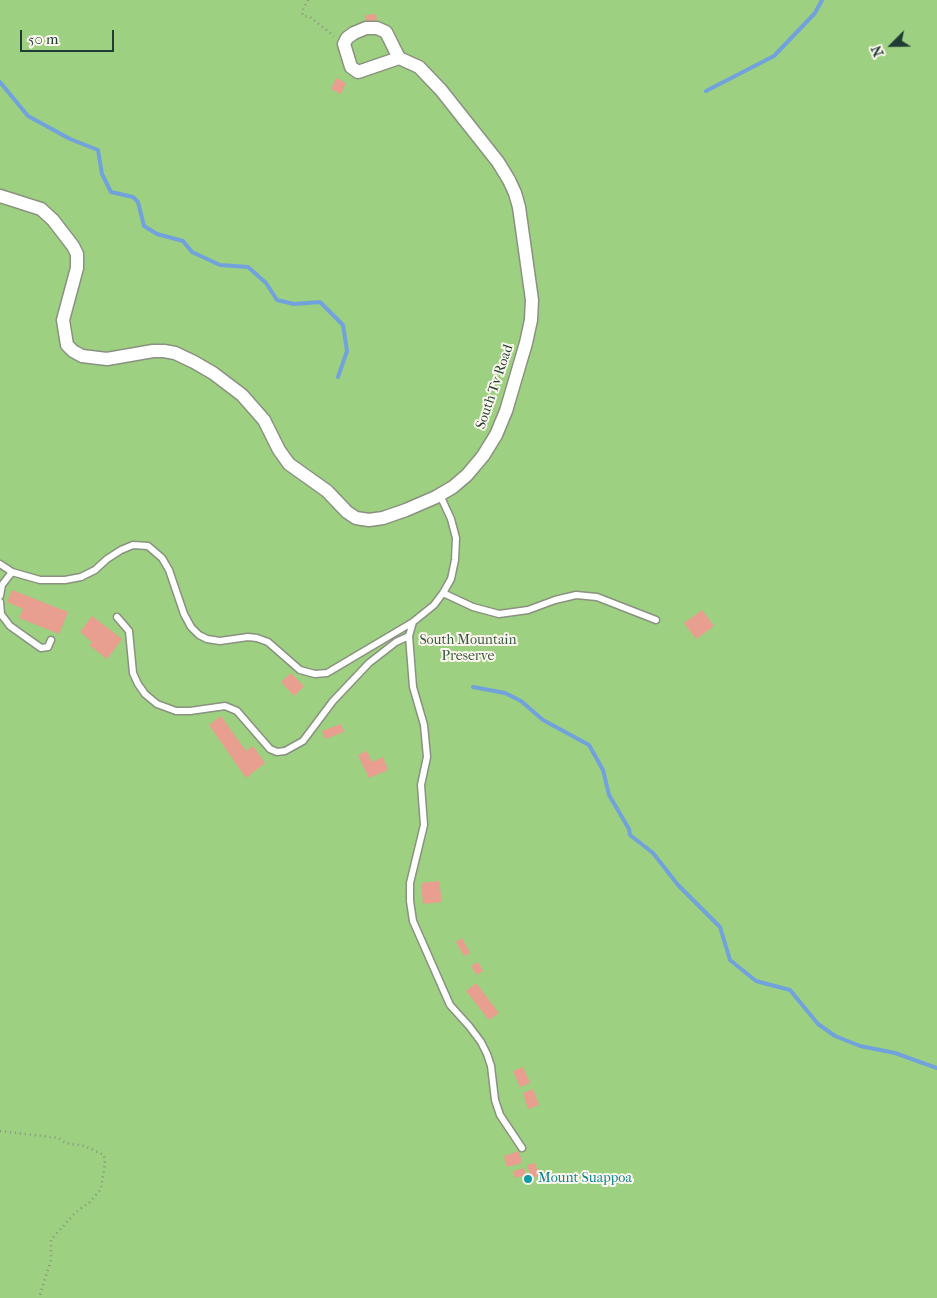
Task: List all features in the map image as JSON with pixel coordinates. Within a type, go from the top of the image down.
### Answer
[{"type":"street","points":[[366,28],[377,28],[386,32],[399,58],[358,72],[351,67],[344,44],[347,38],[354,33],[366,28]]},
{"type":"street","name":"South Tv Road","points":[[0,196],[40,209],[53,220],[74,246],[77,254],[77,268],[63,320],[67,345],[73,351],[82,356],[107,359],[153,351],[164,351],[175,353],[213,373],[255,407],[264,420],[279,450],[290,464],[327,491],[347,512],[356,518],[369,520],[383,518],[440,495],[467,475],[483,456],[503,419],[526,343],[531,320],[532,300],[519,207],[515,193],[505,174],[498,162],[441,90],[419,66],[399,58]]},
{"type":"lane","points":[[0,564],[12,572],[40,580],[65,580],[81,577],[95,570],[107,559],[133,545],[148,546],[162,558],[170,570],[184,614],[191,627],[199,635],[207,639],[220,641],[248,637],[257,638],[268,642],[300,670],[315,674],[327,673],[413,622],[434,605],[443,593],[453,570],[456,538],[451,518],[440,495]]},
{"type":"lane","points":[[0,596],[2,585],[12,572]]},
{"type":"lane","points":[[443,593],[473,607],[500,614],[528,610],[576,595],[598,597],[656,620]]},
{"type":"lane","points":[[0,602],[1,614],[10,626],[41,648],[48,647],[52,640]]},
{"type":"lane","points":[[117,617],[130,631],[133,673],[145,694],[157,704],[176,711],[225,706],[237,712],[270,750],[278,752],[285,751],[303,741],[333,701],[369,663],[396,642],[409,636]]},
{"type":"lane","points":[[413,622],[409,636],[413,687],[424,725],[427,758],[421,785],[424,825],[410,882],[412,921],[450,1005],[469,1026],[484,1048],[492,1066],[495,1100],[500,1115],[522,1148]]},
{"type":"path","points":[[308,0],[302,12],[303,16],[310,17],[344,44]]},
{"type":"path","points":[[0,1131],[58,1138],[65,1143],[85,1146],[104,1154],[105,1163],[101,1189],[89,1203],[74,1214],[51,1240],[51,1260],[39,1298]]},
{"type":"green space","name":"South Mountain Preserve","points":[[0,0],[937,0],[937,1298],[0,1298]]},
{"type":"building","points":[[376,14],[377,20],[366,21],[365,15]]},
{"type":"building","points":[[336,78],[346,83],[341,94],[331,89]]},
{"type":"building","points":[[12,590],[68,612],[59,634],[19,618],[23,609],[7,602]]},
{"type":"building","points":[[702,610],[714,626],[696,639],[684,623]]},
{"type":"building","points":[[92,616],[122,639],[107,659],[89,645],[92,642],[80,632]]},
{"type":"building","points":[[291,673],[304,686],[294,696],[281,682]]},
{"type":"building","points":[[221,716],[246,751],[253,746],[265,763],[246,778],[209,725]]},
{"type":"building","points":[[341,724],[344,732],[325,739],[322,731]]},
{"type":"building","points":[[367,751],[372,762],[383,757],[388,770],[369,778],[358,755]]},
{"type":"building","points":[[439,881],[442,902],[423,904],[421,883]]},
{"type":"building","points":[[462,938],[470,953],[464,956],[456,942]]},
{"type":"building","points":[[478,962],[483,971],[477,975],[471,966]]},
{"type":"building","points":[[476,983],[499,1013],[489,1020],[466,991]]},
{"type":"building","points":[[523,1067],[530,1083],[520,1087],[513,1071]]},
{"type":"building","points":[[533,1089],[539,1105],[528,1109],[523,1093]]},
{"type":"building","points":[[519,1151],[522,1163],[507,1167],[504,1156]]},
{"type":"building","points":[[535,1163],[539,1176],[531,1178],[527,1165]]},
{"type":"building","points":[[524,1168],[526,1175],[515,1178],[513,1171]]},
{"type":"waterway","points":[[706,91],[774,56],[815,13],[822,0]]},
{"type":"waterway","points":[[0,82],[28,116],[70,139],[98,150],[102,174],[111,192],[133,197],[138,202],[144,226],[157,234],[183,241],[192,252],[220,265],[248,267],[266,283],[277,300],[294,304],[320,302],[343,325],[347,351],[338,377]]},
{"type":"waterway","points":[[473,687],[505,693],[521,701],[543,720],[589,745],[603,770],[609,795],[629,829],[630,835],[653,853],[678,885],[720,927],[730,960],[756,981],[790,990],[818,1024],[835,1036],[860,1046],[895,1053],[937,1068]]},
{"type":"place","name":"Mount Suappoa","points":[[528,1179]]}]
